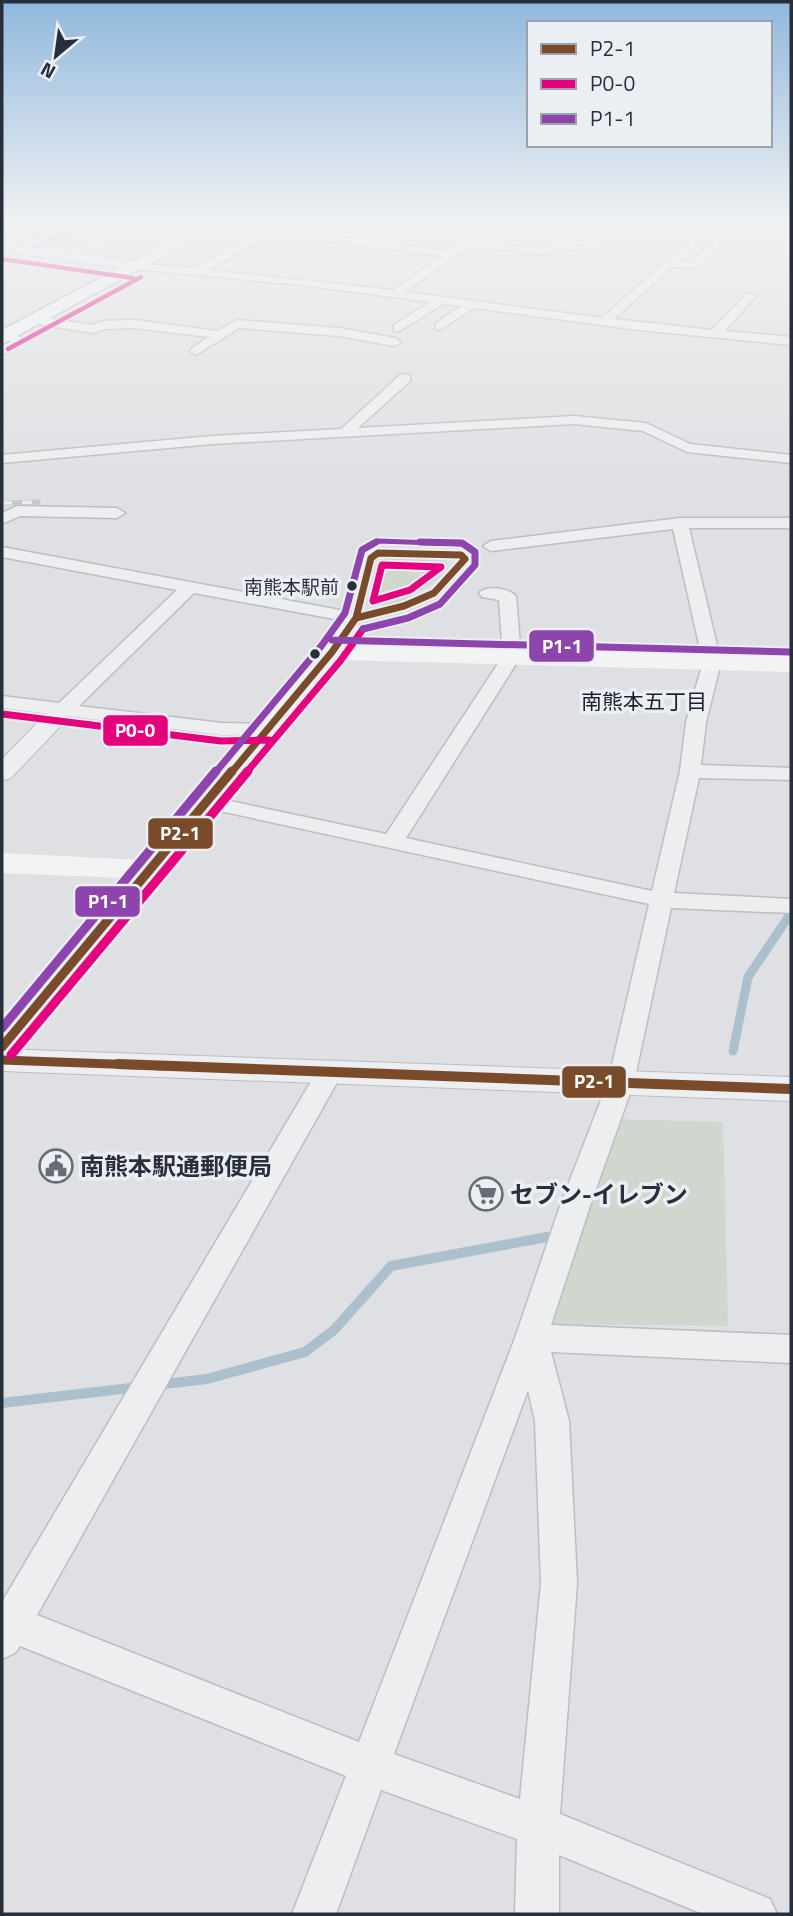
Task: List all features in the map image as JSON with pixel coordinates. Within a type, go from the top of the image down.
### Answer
[{"type":"highway","points":[[3,339],[52,311]]},
{"type":"main road","points":[[2,1047],[152,870],[340,639],[512,656],[791,664]]},
{"type":"main road","points":[[2,863],[152,870]]},
{"type":"street","points":[[398,328],[423,311]]},
{"type":"street","points":[[440,326],[461,311]]},
{"type":"street","points":[[530,311],[791,341]]},
{"type":"street","points":[[606,321],[616,311]]},
{"type":"street","points":[[715,334],[736,311]]},
{"type":"street","points":[[36,320],[92,329],[103,325],[134,324],[220,335]]},
{"type":"street","points":[[196,351],[237,324],[301,331],[310,329],[389,341],[365,352]]},
{"type":"street","points":[[344,434],[405,378]]},
{"type":"street","points":[[2,458],[212,440],[574,420],[646,427],[687,448],[791,459]]},
{"type":"street","points":[[2,519],[17,511],[117,513]]},
{"type":"street","points":[[491,546],[680,523],[791,523]]},
{"type":"street","points":[[314,1914],[531,1338],[576,1203],[621,1082],[690,771],[696,722],[712,662],[680,523]]},
{"type":"street","points":[[2,552],[356,618],[340,639]]},
{"type":"street","points":[[2,773],[189,587]]},
{"type":"street","points":[[392,842],[512,656],[507,596],[488,593]]},
{"type":"street","points":[[2,702],[222,729],[269,728]]},
{"type":"street","points":[[690,771],[791,774]]},
{"type":"street","points":[[206,802],[662,900],[786,906]]},
{"type":"street","points":[[2,1060],[791,1089]]},
{"type":"street","points":[[331,1070],[5,1628],[370,1766],[538,1826],[755,1914]]},
{"type":"street","points":[[531,1338],[791,1349]]},
{"type":"street","points":[[531,1338],[552,1421],[559,1583],[538,1826],[537,1914]]},
{"type":"shaded area","points":[[387,558],[442,559],[447,563],[438,578],[397,608],[374,603],[379,562]]},
{"type":"shaded area","points":[[608,1119],[723,1122],[728,1326],[552,1324],[589,1212]]},
{"type":"waterway","points":[[733,1051],[748,977],[791,913]]},
{"type":"waterway","points":[[156,1385],[207,1379],[305,1352],[334,1330],[391,1266],[547,1237]]},
{"type":"waterway","points":[[2,1403],[139,1387]]},
{"type":"railway","points":[[2,503],[38,502]]},
{"type":"transit line","name":"P0-0","points":[[8,349],[77,311]]},
{"type":"transit line","name":"P1-1","points":[[2,1028],[322,645],[345,613],[362,550],[378,541],[462,543],[475,552],[475,565],[440,604],[408,618],[363,629]]},
{"type":"transit line","name":"P2-1","points":[[378,553],[461,555],[465,559],[434,593],[404,606],[356,618],[371,558],[378,553]]},
{"type":"transit line","name":"P0-0","points":[[382,565],[441,567],[426,581],[410,590],[373,601],[382,565]]},
{"type":"transit line","name":"P2-1","points":[[2,1047],[332,652],[356,618]]},
{"type":"transit line","name":"P0-0","points":[[11,1055],[341,660],[363,629]]},
{"type":"transit line","name":"P1-1","points":[[332,640],[791,652]]},
{"type":"transit line","name":"P0-0","points":[[2,714],[221,741],[269,740]]},
{"type":"transit line","name":"P2-1","points":[[2,1060],[791,1089]]},
{"type":"place","name":"南熊本駅前","points":[[352,586]]},
{"type":"place","name":"南熊本駅通郵便局","points":[[56,1166]]},
{"type":"place","name":"セブン-イレブン","points":[[486,1194]]},
{"type":"district","name":"南熊本五丁目","points":[[644,701]]}]
